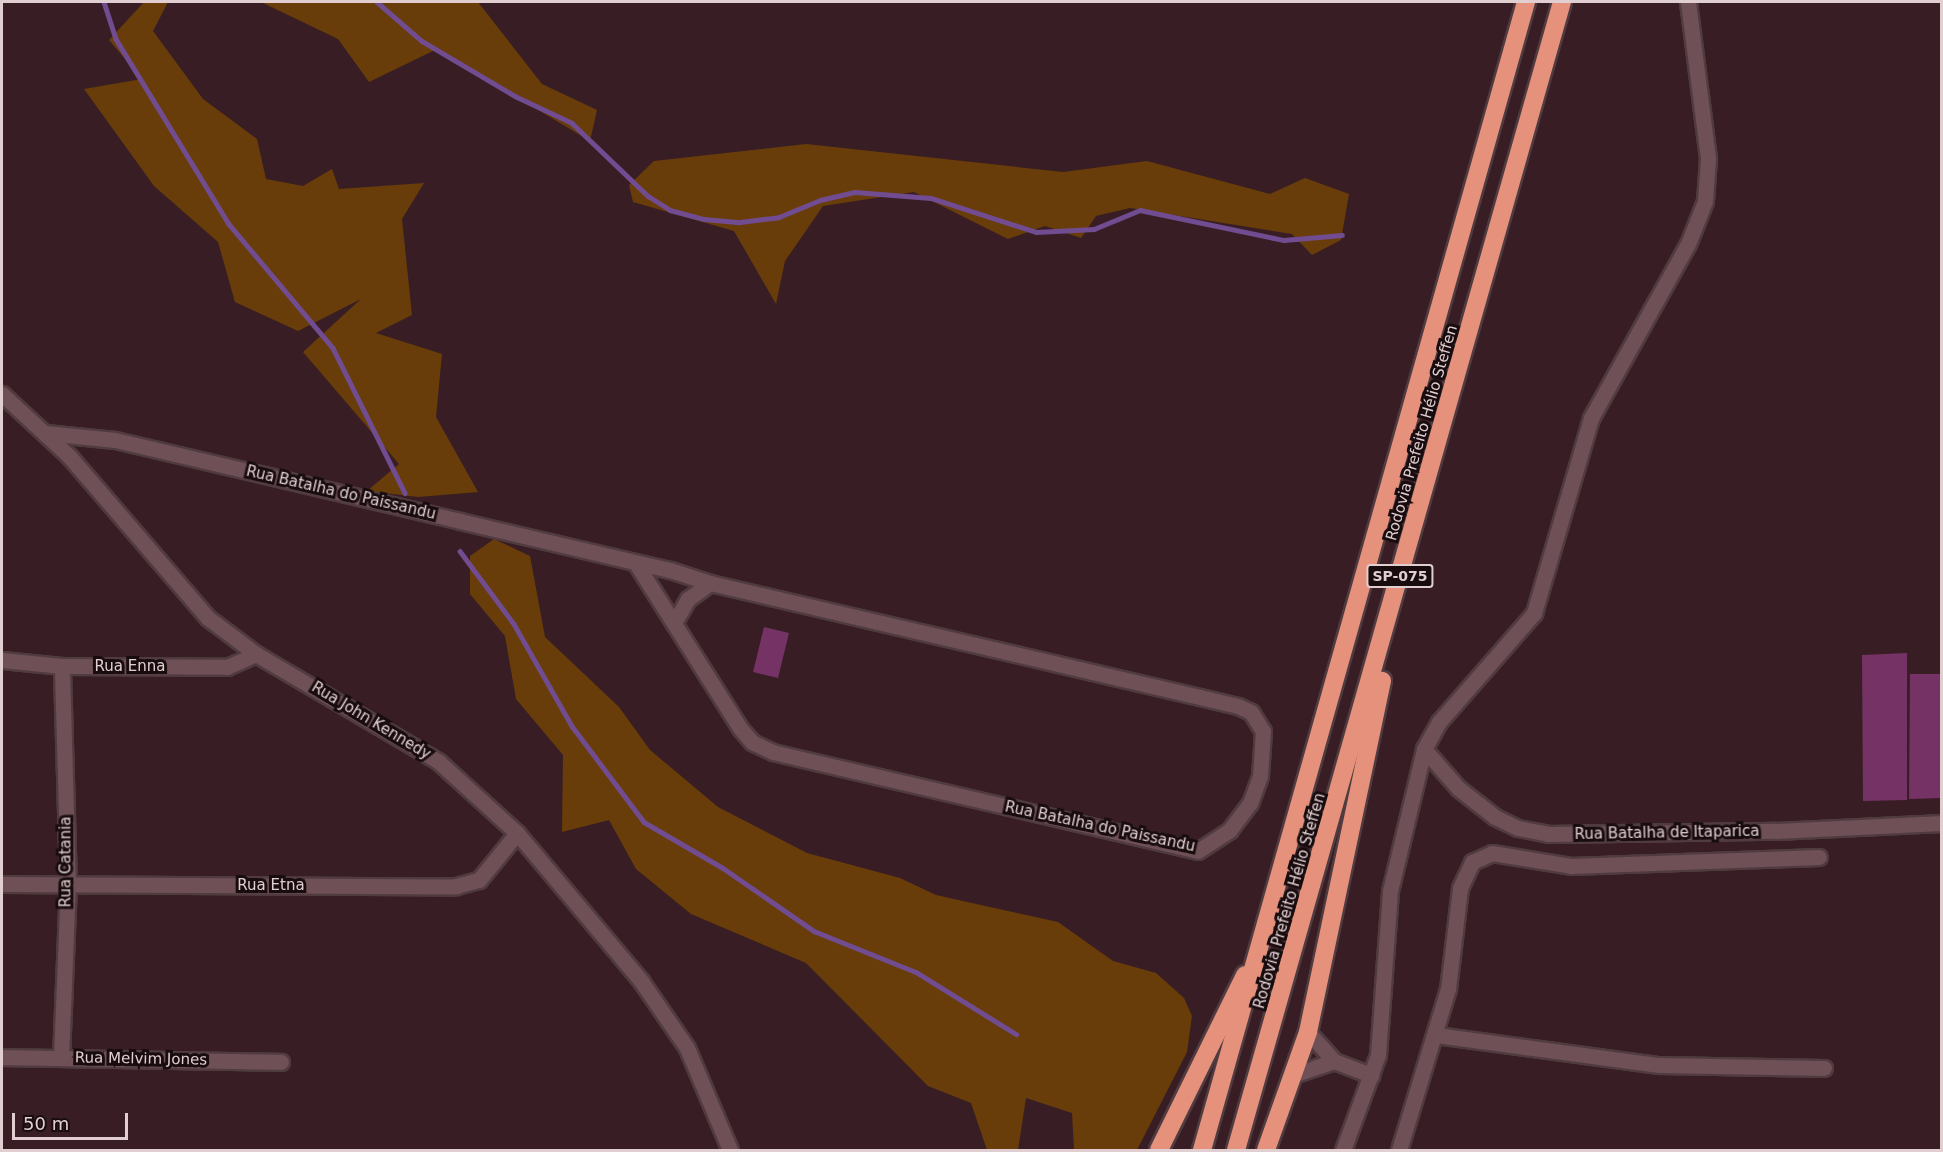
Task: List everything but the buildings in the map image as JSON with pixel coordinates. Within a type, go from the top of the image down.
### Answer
[{"type":"highway","name":"Rodovia Prefeito Hélio Steffen","points":[[1202,1150],[1526,2]]},
{"type":"highway","name":"Rodovia Prefeito Hélio Steffen","points":[[1236,1150],[1562,2]]},
{"type":"highway","points":[[1266,1150],[1296,1074],[1308,1032],[1424,489]]},
{"type":"highway","points":[[1159,1150],[1260,948]]},
{"type":"street","points":[[1343,1150],[1378,1055],[1396,855],[1424,749],[1439,722],[1534,613],[1591,418],[1698,220],[1707,187],[1708,158],[1688,2]]},
{"type":"street","name":"Rua John Kennedy","points":[[2,394],[46,433],[208,618],[256,654],[440,762],[517,833],[634,973],[687,1048],[730,1150]]},
{"type":"street","name":"Rua Batalha do Paissandu","points":[[46,433],[115,440],[635,562],[710,583],[1238,706],[1251,712],[1263,731],[1260,776],[1250,803],[1230,830],[1198,851],[773,752],[752,741],[740,728],[635,562]]},
{"type":"street","points":[[674,623],[688,599],[710,583]]},
{"type":"street","name":"Rua Enna","points":[[2,660],[62,666],[227,667],[256,654]]},
{"type":"street","name":"Rua Catania","points":[[61,1058],[68,885],[62,666]]},
{"type":"street","name":"Rua Batalha de Itaparica","points":[[1424,749],[1458,788],[1495,817],[1518,828],[1548,834],[1776,831],[1941,823]]},
{"type":"street","name":"Rua Etna","points":[[2,884],[456,886],[479,880],[517,833]]},
{"type":"street","points":[[1399,1150],[1436,1035],[1448,989],[1460,888],[1472,862],[1492,853],[1571,866],[1819,857]]},
{"type":"street","points":[[1308,1032],[1334,1061],[1371,1076]]},
{"type":"street","points":[[1436,1035],[1659,1065],[1824,1068]]},
{"type":"street","name":"Rua Melvim Jones","points":[[2,1057],[281,1062]]},
{"type":"street","points":[[1296,1074],[1334,1061]]},
{"type":"shaded area","points":[[144,2],[168,2],[153,31],[203,99],[257,139],[266,179],[303,186],[332,169],[339,189],[424,183],[402,219],[412,315],[376,333],[442,354],[436,417],[478,492],[418,497],[367,491],[399,464],[303,352],[361,299],[298,331],[235,302],[218,242],[154,186],[84,89],[142,79],[109,40]]},
{"type":"shaded area","points":[[261,2],[478,2],[542,84],[597,110],[590,141],[437,49],[369,82],[338,39]]},
{"type":"shaded area","points":[[806,144],[1063,172],[1147,161],[1270,194],[1305,178],[1349,194],[1341,240],[1312,255],[1292,234],[1130,208],[1096,216],[1081,238],[1045,226],[1008,239],[914,192],[823,206],[785,261],[776,304],[734,231],[633,202],[629,185],[654,161]]},
{"type":"shaded area","points":[[494,539],[530,556],[545,637],[619,707],[650,750],[718,807],[807,853],[900,878],[936,895],[1058,922],[1113,961],[1156,973],[1184,998],[1192,1016],[1187,1052],[1137,1150],[1074,1150],[1072,1113],[1026,1098],[1018,1150],[987,1150],[971,1103],[928,1086],[806,963],[691,914],[636,869],[609,820],[562,832],[563,755],[516,699],[505,636],[470,594],[470,556]]},
{"type":"waterway","points":[[104,2],[116,39],[229,224],[333,348],[405,493]]},
{"type":"waterway","points":[[377,2],[422,41],[515,96],[572,123],[648,196],[670,210],[704,219],[740,222],[779,217],[820,200],[855,192],[931,198],[1036,232],[1094,229],[1140,210],[1284,240],[1342,235]]},
{"type":"waterway","points":[[460,551],[514,624],[572,726],[644,822],[723,868],[814,931],[916,972],[1016,1034]]}]
